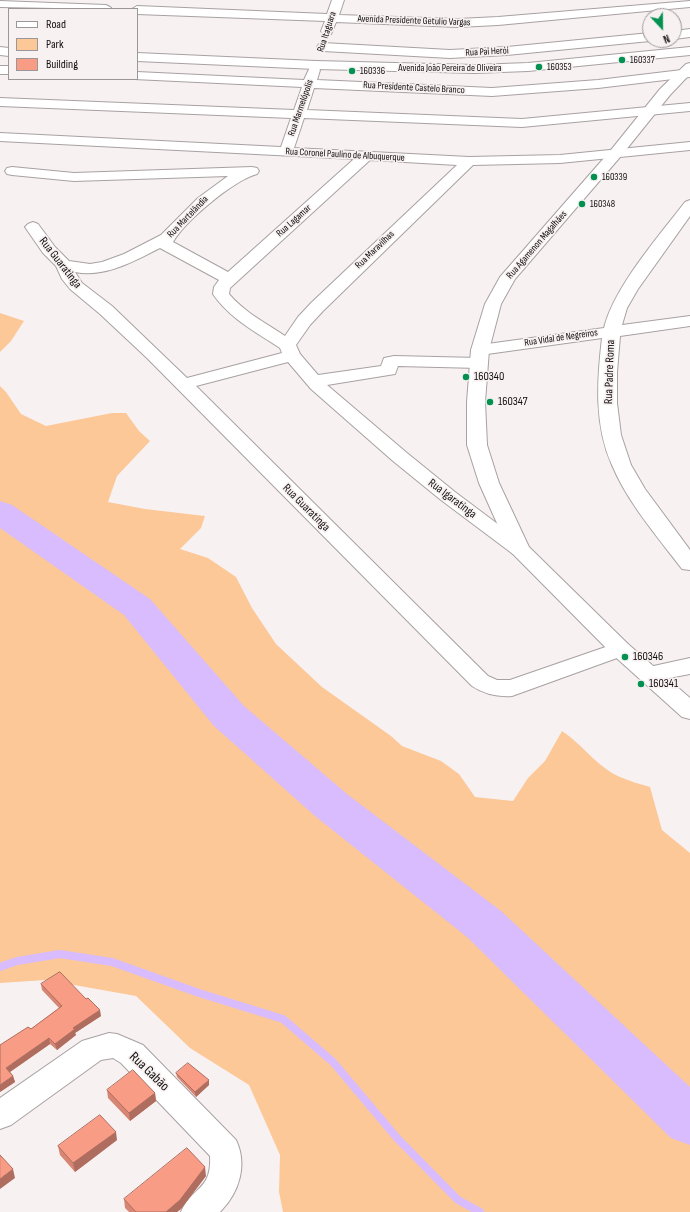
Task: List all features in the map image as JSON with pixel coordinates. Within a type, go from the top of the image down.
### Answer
[{"type":"street","name":"Rua Itaguara","points":[[316,65],[338,0]]},
{"type":"street","points":[[0,4],[85,8]]},
{"type":"street","name":"Avenida Presidente Getulio Vargas","points":[[138,10],[476,22],[687,4]]},
{"type":"street","name":"Rua Pai Herói","points":[[323,47],[450,54],[507,51],[642,38]]},
{"type":"street","name":"Avenida João Pereira de Oliveira","points":[[138,57],[316,65],[501,69],[690,51]]},
{"type":"street","name":"Rua Marmelópolis","points":[[279,151],[300,115],[316,65]]},
{"type":"street","name":"Rua Presidente Castelo Branco","points":[[138,76],[492,92],[598,84],[688,71]]},
{"type":"street","name":"Rua Agamenon Magalhães","points":[[520,550],[489,483],[477,445],[476,402],[479,357],[493,304],[508,277],[616,153],[665,92],[688,71]]},
{"type":"street","points":[[0,102],[522,123],[690,107]]},
{"type":"street","name":"Rua Coronel Paulino de Albuquerque","points":[[0,138],[469,160],[560,159],[690,146]]},
{"type":"street","name":"Rua Martelândia","points":[[226,283],[166,246],[165,242],[193,210],[217,189],[252,171],[279,151]]},
{"type":"street","name":"Rua Lagamar","points":[[226,283],[367,155]]},
{"type":"street","name":"Rua Maravilhas","points":[[290,350],[304,321],[317,307],[469,160]]},
{"type":"street","points":[[12,171],[80,177],[252,171]]},
{"type":"street","name":"Rua Padre Roma","points":[[690,205],[644,268],[622,302],[612,331],[608,365],[607,400],[611,436],[627,477],[651,514],[690,564]]},
{"type":"street","name":"Rua Guaratinga","points":[[33,226],[49,250],[63,264],[70,279],[76,286],[106,310],[183,384],[480,682],[491,687],[502,689],[512,688],[620,649]]},
{"type":"street","points":[[63,264],[73,268],[86,270],[105,267],[167,238]]},
{"type":"street","name":"Rua Igaratinga","points":[[226,283],[220,294],[229,304],[290,350],[315,381],[400,457],[448,496],[520,550],[620,649],[690,711]]},
{"type":"street","name":"Rua Vidal de Negreiros","points":[[315,381],[389,370],[390,362],[394,361],[479,357],[612,331],[690,321]]},
{"type":"street","points":[[183,384],[290,350]]},
{"type":"street","points":[[648,674],[690,666]]},
{"type":"street","name":"Rua Gabão","points":[[0,1115],[92,1050],[107,1045],[119,1046],[132,1054],[225,1150],[227,1165],[225,1178],[216,1196],[197,1212]]},
{"type":"green space","points":[[0,313],[24,321],[11,341],[0,352]]},
{"type":"green space","points":[[0,386],[21,414],[46,426],[112,413],[126,413],[139,431],[150,441],[117,476],[108,502],[145,509],[205,516],[201,528],[180,549],[208,558],[236,577],[252,608],[276,644],[322,687],[391,736],[402,746],[441,761],[459,774],[475,797],[513,801],[528,778],[545,761],[562,731],[604,768],[627,780],[650,787],[662,830],[690,853],[690,1212],[283,1212],[279,1192],[280,1155],[249,1085],[190,1048],[136,996],[46,980],[0,983]]},
{"type":"building","points":[[60,972],[86,999],[88,998],[100,1010],[73,1028],[75,1029],[55,1044],[49,1038],[6,1068],[13,1076],[0,1085],[0,1045],[28,1027],[31,1029],[62,1006],[41,984]]},
{"type":"building","points":[[188,1063],[209,1080],[195,1092],[176,1073]]},
{"type":"building","points":[[133,1070],[155,1093],[129,1113],[107,1090]]},
{"type":"building","points":[[100,1115],[116,1132],[73,1163],[58,1146]]},
{"type":"building","points":[[187,1148],[205,1167],[180,1200],[166,1212],[136,1212],[124,1199]]},
{"type":"building","points":[[0,1155],[13,1169],[0,1179]]},
{"type":"waterway","points":[[0,512],[137,607],[229,716],[331,805],[484,924],[690,1121]]},
{"type":"waterway","points":[[0,967],[17,961],[60,954],[112,962],[199,993],[283,1019],[333,1062],[397,1138],[458,1200],[480,1212]]},
{"type":"place","name":"160337","points":[[622,60]]},
{"type":"place","name":"160353","points":[[539,67]]},
{"type":"place","name":"160336","points":[[352,71]]},
{"type":"place","name":"160339","points":[[594,177]]},
{"type":"place","name":"160348","points":[[582,204]]},
{"type":"place","name":"160340","points":[[466,377]]},
{"type":"place","name":"160347","points":[[490,402]]},
{"type":"place","name":"160346","points":[[625,657]]},
{"type":"place","name":"160341","points":[[641,684]]}]
